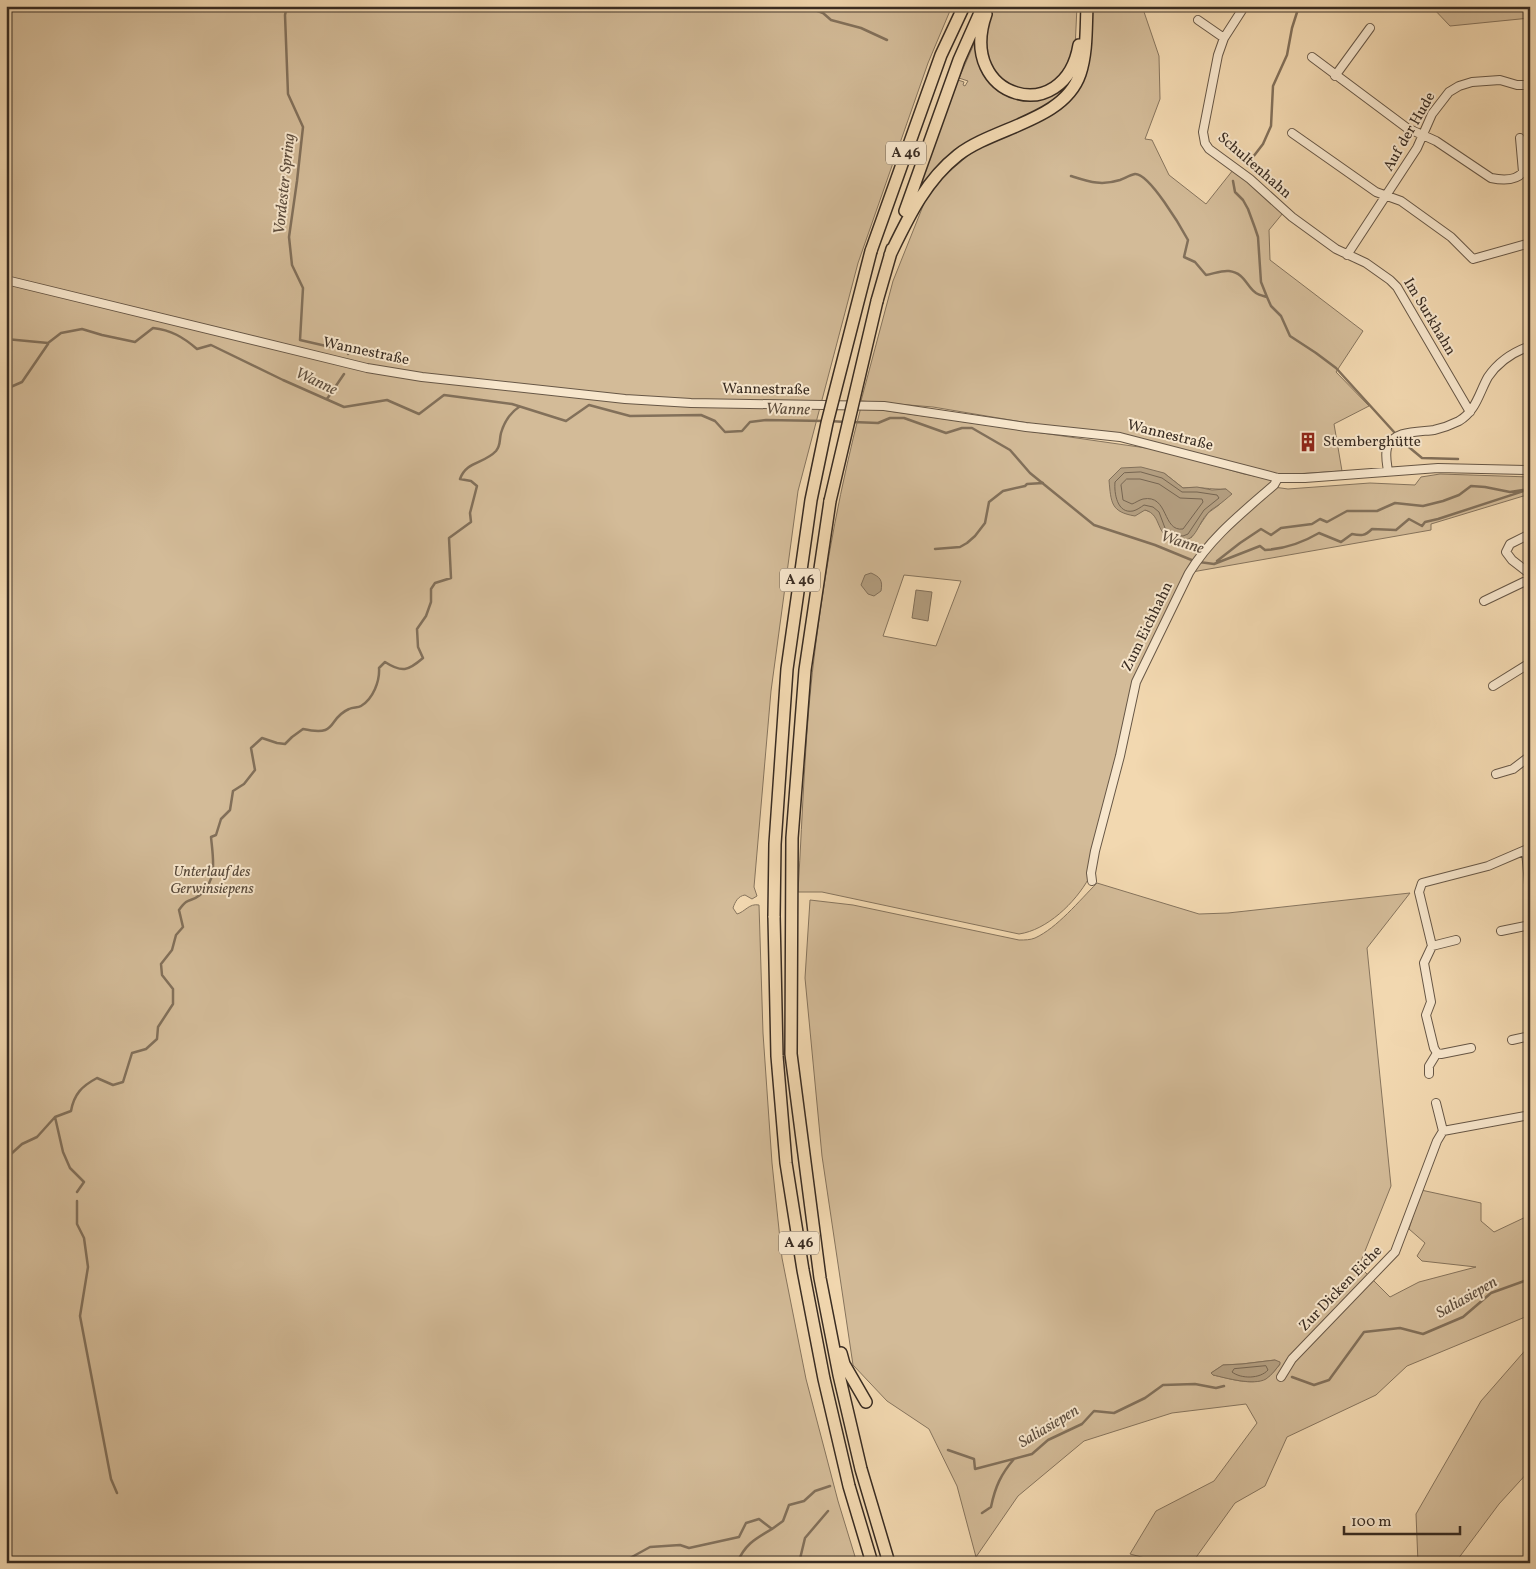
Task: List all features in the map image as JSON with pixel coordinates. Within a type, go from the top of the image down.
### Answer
[{"type":"highway","name":"A 46","points":[[872,1563],[849,1486],[824,1379],[803,1270],[786,1163],[777,1056],[774,916],[775,844],[787,669],[807,528],[827,423],[871,251],[941,55],[964,6]]},
{"type":"highway","name":"A 46","points":[[889,1563],[861,1470],[839,1375],[820,1278],[791,1054],[792,838],[805,670],[830,501],[846,427],[889,256],[959,60],[983,6]]},
{"type":"highway","points":[[989,6],[982,26],[980,40],[987,71],[997,83],[1013,93],[1028,95],[1049,91],[1068,76],[1078,53],[1080,6]]},
{"type":"highway","points":[[889,256],[918,199],[946,165],[959,154],[985,138],[1051,109],[1066,96],[1077,82],[1083,62],[1087,6]]},
{"type":"highway","points":[[820,1278],[844,1364],[866,1402]]},
{"type":"street","name":"Schultenhahn","points":[[1242,10],[1224,38],[1218,55],[1203,132],[1205,143],[1212,152],[1250,179],[1292,217],[1347,255]]},
{"type":"street","points":[[1198,20],[1224,38]]},
{"type":"street","points":[[1335,76],[1370,28]]},
{"type":"street","points":[[1312,58],[1407,128],[1436,141],[1488,176],[1500,179],[1517,177],[1523,172],[1520,138]]},
{"type":"street","name":"Auf der Hude","points":[[1347,255],[1424,137],[1429,119],[1437,106],[1450,92],[1459,86],[1472,82],[1500,80],[1517,86],[1530,85]]},
{"type":"street","points":[[1292,133],[1372,189],[1401,201],[1451,237],[1473,259],[1530,243]]},
{"type":"street","name":"Im Surkhahn","points":[[1347,255],[1366,263],[1397,287],[1470,412]]},
{"type":"street","name":"Wannestraße","points":[[6,280],[397,374],[625,399],[691,403],[884,406],[1026,427],[1120,437],[1278,478],[1305,478],[1438,468],[1530,470]]},
{"type":"street","points":[[1388,471],[1387,450],[1389,444],[1394,439],[1401,435],[1449,426],[1459,421],[1470,412],[1495,368],[1506,358],[1530,346]]},
{"type":"street","name":"Zum Eichhahn","points":[[1092,881],[1095,851],[1120,756],[1136,682],[1199,556],[1217,535],[1274,485],[1278,478]]},
{"type":"street","points":[[1530,534],[1510,544],[1506,552],[1512,560],[1530,574]]},
{"type":"street","points":[[1484,601],[1530,579]]},
{"type":"street","points":[[1493,686],[1530,663]]},
{"type":"street","points":[[1496,774],[1513,769],[1530,756]]},
{"type":"street","points":[[1437,1053],[1434,1048],[1426,1013],[1431,1002],[1424,962],[1432,946],[1419,892],[1422,883],[1488,866],[1528,849],[1530,896]]},
{"type":"street","points":[[1500,931],[1530,925]]},
{"type":"street","points":[[1432,946],[1456,940]]},
{"type":"street","points":[[1512,1040],[1530,1036]]},
{"type":"street","points":[[1437,1053],[1442,1054],[1471,1048]]},
{"type":"street","points":[[1429,1074],[1429,1066],[1437,1053]]},
{"type":"street","points":[[1436,1103],[1444,1130],[1530,1114]]},
{"type":"street","name":"Zur Dicken Eiche","points":[[1281,1377],[1292,1359],[1395,1252],[1436,1142],[1444,1130]]},
{"type":"green space","name":"Unterlauf des Gerwinsiepens","points":[[6,6],[952,6],[928,63],[858,263],[798,491],[771,691],[754,887],[757,896],[752,899],[745,895],[740,897],[733,908],[737,914],[752,905],[759,905],[763,1033],[772,1163],[782,1258],[806,1379],[838,1501],[857,1563],[6,1563]]},
{"type":"green space","points":[[993,6],[1077,6],[1075,49],[1068,70],[1043,90],[1024,92],[994,75],[986,41],[987,26]]},
{"type":"green space","points":[[1090,6],[1142,6],[1159,56],[1160,99],[1145,139],[1152,140],[1169,175],[1206,204],[1233,170],[1250,183],[1283,213],[1269,230],[1270,260],[1363,331],[1336,372],[1369,406],[1334,424],[1342,471],[1278,475],[1142,439],[1040,425],[933,407],[861,401],[893,281],[925,201],[943,177],[970,154],[1071,96]]},
{"type":"green space","points":[[1431,6],[1530,6],[1530,18],[1450,26]]},
{"type":"green space","points":[[977,37],[983,69],[1035,98],[1077,64],[1067,91],[1041,110],[998,128],[915,195],[958,80],[964,82],[963,85],[965,86],[968,81],[959,78]]},
{"type":"green space","points":[[861,407],[1160,450],[1244,474],[1275,480],[1197,554],[1133,682],[1089,878],[1076,897],[1059,914],[1040,927],[1029,931],[1019,934],[822,892],[798,892],[807,735],[816,642],[835,524]],"holes":[[[1164,473],[1183,488],[1226,489],[1226,498],[1208,513],[1191,538],[1145,510]],[[904,575],[961,581],[936,646],[883,636]]]},
{"type":"green space","points":[[1440,474],[1530,477],[1530,494],[1431,524],[1431,530],[1192,572],[1219,537],[1274,487],[1288,489],[1370,483],[1415,485],[1421,477]]},
{"type":"green space","points":[[1097,883],[1199,914],[1228,913],[1410,893],[1367,948],[1391,1186],[1359,1266],[1390,1297],[1419,1282],[1476,1267],[1422,1261],[1417,1256],[1425,1243],[1409,1229],[1421,1190],[1481,1203],[1481,1221],[1494,1232],[1530,1215],[1530,1315],[1407,1366],[1376,1395],[1287,1437],[1265,1486],[1235,1503],[1192,1563],[1164,1563],[1130,1554],[1156,1511],[1214,1481],[1257,1423],[1246,1404],[1172,1413],[1084,1441],[1018,1496],[976,1557],[957,1486],[929,1429],[887,1401],[853,1365],[822,1156],[805,978],[810,900],[853,905],[1019,940],[1029,940],[1043,934],[1068,914]],"holes":[[[1275,1360],[1280,1364],[1269,1376],[1257,1381],[1234,1380],[1211,1373],[1223,1365]]]},
{"type":"green space","points":[[1530,1341],[1530,1470],[1499,1504],[1455,1563],[1418,1563],[1416,1514],[1481,1401],[1529,1346]]},
{"type":"water","points":[[1141,467],[1164,473],[1183,488],[1226,489],[1232,494],[1209,512],[1188,539],[1176,540],[1169,538],[1161,530],[1151,513],[1145,510],[1135,516],[1121,512],[1112,500],[1109,480],[1121,468]]},
{"type":"water","points":[[871,573],[879,578],[882,584],[881,591],[874,596],[868,594],[861,585],[865,575]]},
{"type":"water","points":[[916,590],[932,592],[928,621],[912,618]]},
{"type":"water","points":[[1275,1360],[1280,1362],[1280,1364],[1270,1376],[1261,1381],[1240,1381],[1211,1373],[1223,1365]]},
{"type":"waterway","name":"Vordester Spring","points":[[287,6],[285,15],[288,94],[303,127],[289,237],[292,265],[303,288],[300,340],[348,351],[348,354]]},
{"type":"waterway","points":[[804,6],[823,13],[831,20],[861,28],[887,40]]},
{"type":"waterway","points":[[1250,159],[1263,144],[1271,126],[1273,86],[1287,55],[1292,28],[1299,6]]},
{"type":"waterway","points":[[1071,176],[1101,183],[1113,182],[1135,174],[1141,176],[1156,191],[1188,240],[1184,257],[1195,262],[1206,275],[1223,271],[1239,274],[1256,293],[1267,297],[1271,306],[1281,316],[1290,336],[1336,368],[1394,432]]},
{"type":"waterway","points":[[1233,181],[1235,192],[1248,209],[1258,237],[1261,282],[1267,297]]},
{"type":"waterway","name":"Wanne","points":[[6,339],[48,343],[61,333],[82,329],[135,342],[153,328],[166,330],[187,341],[197,349],[211,345],[344,407],[387,400],[419,414],[444,395],[512,404],[566,421],[589,405],[630,416],[701,415],[715,421],[725,432],[742,431],[750,422],[766,420],[825,421]]},
{"type":"waterway","points":[[6,389],[22,382],[48,344]]},
{"type":"waterway","name":"Vordester Spring","points":[[327,399],[344,374]]},
{"type":"waterway","points":[[6,1161],[22,1144],[37,1137],[55,1117],[71,1111],[77,1095],[87,1084],[97,1078],[113,1085],[123,1082],[132,1053],[146,1049],[157,1039],[158,1027],[173,1004],[173,989],[162,975],[161,964],[172,950],[176,935],[183,927],[179,910],[187,901],[200,895],[210,883],[213,868],[211,837],[216,835],[221,819],[230,810],[233,791],[244,784],[255,770],[251,748],[262,738],[285,744],[303,729],[315,731],[328,729],[342,713],[351,708],[361,706],[369,699],[377,684],[379,668],[385,662],[396,668],[405,669],[413,666],[423,658],[418,647],[417,629],[426,616],[431,602],[431,589],[435,583],[451,578],[449,538],[471,522],[470,513],[477,486],[471,481],[460,479],[466,469],[496,451],[499,447],[501,433],[506,422],[519,407]]},
{"type":"waterway","name":"Wanne","points":[[853,422],[878,423],[890,418],[904,418],[946,433],[962,428],[972,428],[1010,450],[1030,473],[1094,525],[1155,545],[1194,561]]},
{"type":"waterway","name":"Wanne","points":[[830,421],[845,422]]},
{"type":"waterway","points":[[1404,443],[1422,458],[1458,459]]},
{"type":"waterway","points":[[935,549],[960,547],[967,543],[985,523],[989,502],[1003,491],[1027,484],[1043,483]]},
{"type":"waterway","points":[[1217,561],[1261,529],[1271,535],[1281,528],[1312,524],[1320,519],[1327,522],[1347,511],[1377,511],[1395,503],[1423,506],[1459,495],[1471,486],[1510,492],[1529,489]]},
{"type":"waterway","name":"Wanne","points":[[1199,562],[1214,564],[1260,546],[1265,550],[1286,547],[1319,533],[1341,542],[1352,534],[1363,535],[1372,529],[1396,530],[1409,519],[1422,526],[1425,522],[1530,489]]},
{"type":"waterway","points":[[55,1117],[63,1152],[70,1168],[84,1182],[77,1192]]},
{"type":"waterway","points":[[77,1201],[77,1224],[84,1238],[88,1267],[80,1316],[111,1479],[117,1493]]},
{"type":"waterway","name":"Saliasiepen","points":[[1292,1377],[1314,1385],[1329,1380],[1364,1332],[1400,1328],[1423,1334],[1463,1317],[1491,1293],[1530,1279]]},
{"type":"waterway","name":"Saliasiepen","points":[[948,1450],[974,1459],[975,1469],[1032,1454],[1048,1440],[1082,1424],[1094,1411],[1114,1413],[1145,1398],[1163,1385],[1195,1384],[1216,1388],[1224,1386]]},
{"type":"waterway","points":[[982,1513],[991,1507],[999,1481],[1014,1459]]},
{"type":"waterway","points":[[621,1563],[650,1547],[680,1545],[689,1548],[739,1537],[746,1523],[759,1519],[772,1529],[783,1521],[789,1505],[804,1501],[815,1491],[830,1486]]},
{"type":"waterway","points":[[799,1563],[805,1538],[828,1511]]},
{"type":"waterway","points":[[737,1563],[743,1551],[751,1543],[772,1529]]},
{"type":"place","name":"Stemberghütte","points":[[1308,442]]}]
